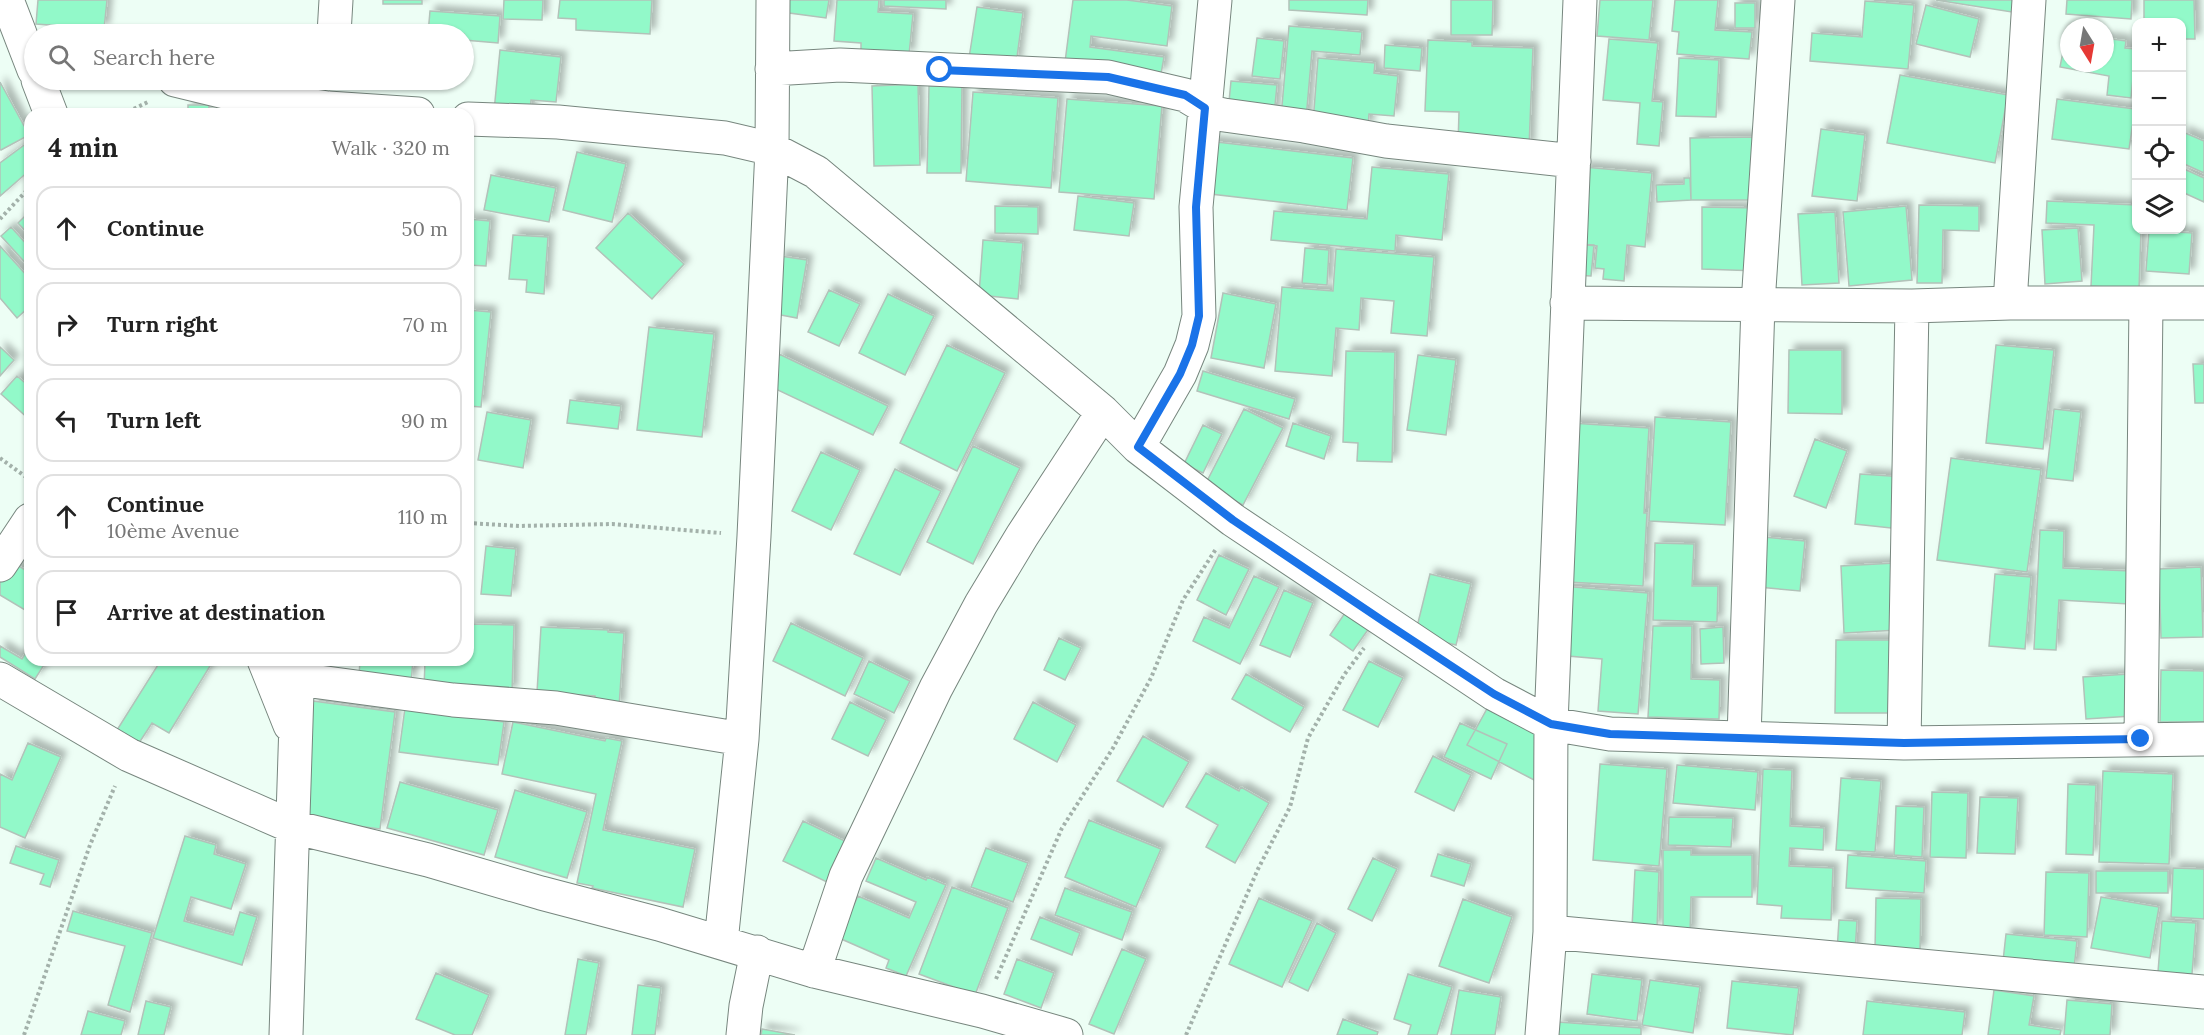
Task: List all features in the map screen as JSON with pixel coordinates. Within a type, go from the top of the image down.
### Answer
[{"type":"street","points":[[7,0],[24,32]]},
{"type":"street","points":[[335,24],[336,0]]},
{"type":"street","points":[[721,942],[742,739],[754,536],[772,149],[773,0]]},
{"type":"street","points":[[1138,447],[1180,374],[1192,345],[1199,316],[1196,207],[1215,0]]},
{"type":"street","points":[[1542,1035],[1550,932],[1551,724],[1580,0]]},
{"type":"street","points":[[1743,738],[1758,304],[1778,0]]},
{"type":"street","points":[[2010,303],[2029,0]]},
{"type":"street","points":[[772,69],[840,65],[1108,77],[1185,95],[1205,108],[1224,115],[1304,126],[1386,141],[1574,161]]},
{"type":"street","points":[[42,90],[49,108]]},
{"type":"street","points":[[216,90],[233,94],[329,100],[380,108]]},
{"type":"street","points":[[474,119],[558,122],[724,138],[772,149],[816,172],[1103,412],[1138,447],[1233,520],[1494,694],[1551,724],[1610,734],[1904,743],[2204,739]]},
{"type":"street","points":[[1567,303],[1912,306],[2010,303],[2204,303]]},
{"type":"street","points":[[2141,739],[2146,303]]},
{"type":"street","points":[[1904,743],[1912,306]]},
{"type":"street","points":[[814,970],[846,876],[936,688],[1016,545],[1103,412]]},
{"type":"street","points":[[0,564],[24,529]]},
{"type":"street","points":[[266,666],[295,736]]},
{"type":"street","points":[[286,1035],[297,670],[453,700],[556,708],[742,739]]},
{"type":"street","points":[[0,679],[129,755],[293,827],[429,860],[814,970],[982,1011],[1066,1035]]},
{"type":"street","points":[[1550,932],[2204,992]]},
{"type":"street","points":[[743,1035],[746,1006],[757,952]]},
{"type":"path","points":[[0,219],[24,193]]},
{"type":"path","points":[[0,458],[24,476]]},
{"type":"path","points":[[982,1011],[1062,828],[1113,748],[1151,678],[1183,600],[1233,520]]},
{"type":"path","points":[[474,523],[519,526],[612,524],[754,536]]},
{"type":"path","points":[[1186,1035],[1257,869],[1290,807],[1308,738],[1344,675],[1383,621]]},
{"type":"path","points":[[24,1035],[90,845],[129,755]]},
{"type":"building","points":[[38,0],[107,0],[105,24],[36,24]]},
{"type":"building","points":[[383,0],[422,0],[422,4],[383,4]]},
{"type":"building","points":[[504,0],[543,0],[542,20],[503,19]]},
{"type":"building","points":[[560,0],[652,0],[650,34],[576,30],[576,19],[558,18]]},
{"type":"building","points":[[784,0],[829,0],[826,18],[782,12]]},
{"type":"building","points":[[837,0],[879,0],[878,12],[913,14],[909,55],[861,51],[861,43],[834,41]]},
{"type":"building","points":[[884,0],[946,0],[946,9],[884,6]]},
{"type":"building","points":[[1073,0],[1127,0],[1172,6],[1167,46],[1091,36],[1090,47],[1164,57],[1161,74],[1065,62]]},
{"type":"building","points":[[1289,0],[1368,0],[1367,15],[1289,10]]},
{"type":"building","points":[[1451,0],[1493,0],[1492,35],[1451,35]]},
{"type":"building","points":[[1600,0],[1653,0],[1649,40],[1597,36]]},
{"type":"building","points":[[1675,0],[1718,0],[1715,30],[1752,32],[1749,59],[1677,54],[1679,32],[1672,31]]},
{"type":"building","points":[[1936,0],[2020,0],[2018,13]]},
{"type":"building","points":[[2067,0],[2132,0],[2131,19],[2066,14]]},
{"type":"building","points":[[2144,0],[2194,0],[2195,39],[2186,39],[2186,18],[2144,18]]},
{"type":"building","points":[[1865,1],[1914,5],[1908,69],[1810,61],[1812,33],[1862,37]]},
{"type":"building","points":[[1735,3],[1755,3],[1755,28],[1735,28]]},
{"type":"building","points":[[1926,5],[1979,19],[1970,57],[1916,44]]},
{"type":"building","points":[[977,7],[1023,13],[1016,64],[969,58]]},
{"type":"building","points":[[430,11],[500,16],[498,43],[474,41],[474,24],[429,24]]},
{"type":"building","points":[[1289,26],[1362,32],[1360,55],[1312,51],[1306,119],[1281,117]]},
{"type":"building","points":[[1257,38],[1284,41],[1280,79],[1252,76]]},
{"type":"building","points":[[1609,39],[1658,43],[1652,101],[1663,102],[1659,146],[1637,144],[1640,103],[1603,100]]},
{"type":"building","points":[[2114,39],[2126,41],[2125,48],[2132,49],[2131,98],[2107,95],[2109,76],[2087,72],[2114,72]]},
{"type":"building","points":[[1428,40],[1472,42],[1472,46],[1533,48],[1529,147],[1458,145],[1459,112],[1425,111]]},
{"type":"building","points":[[1385,45],[1422,48],[1420,71],[1384,68]]},
{"type":"building","points":[[500,50],[561,57],[556,102],[531,100],[530,114],[494,111]]},
{"type":"building","points":[[1318,58],[1375,63],[1374,73],[1398,76],[1394,116],[1369,114],[1368,127],[1313,123]]},
{"type":"building","points":[[1679,58],[1719,60],[1716,117],[1676,116]]},
{"type":"building","points":[[1900,75],[2008,95],[1995,163],[1887,143]]},
{"type":"building","points":[[1231,81],[1277,85],[1274,115],[1228,112]]},
{"type":"building","points":[[0,82],[24,126],[24,138],[0,149]]},
{"type":"building","points":[[918,84],[920,165],[874,166],[872,86]]},
{"type":"building","points":[[929,86],[962,86],[961,173],[927,173]]},
{"type":"building","points":[[973,92],[1058,98],[1051,188],[966,181]]},
{"type":"building","points":[[1067,99],[1162,106],[1154,199],[1059,192]]},
{"type":"building","points":[[2057,99],[2132,109],[2129,149],[2052,139]]},
{"type":"building","points":[[188,105],[209,105],[209,108],[188,108]]},
{"type":"building","points":[[1821,129],[1865,135],[1857,201],[1812,196]]},
{"type":"building","points":[[2186,133],[2204,141],[2204,173],[2186,165]]},
{"type":"building","points":[[1760,137],[1761,200],[1691,200],[1690,138]]},
{"type":"building","points":[[1208,141],[1353,158],[1347,210],[1202,193]]},
{"type":"building","points":[[24,145],[24,175],[0,196],[0,163]]},
{"type":"building","points":[[577,152],[626,164],[612,222],[563,210]]},
{"type":"building","points":[[1372,167],[1449,174],[1442,240],[1396,235],[1395,251],[1271,240],[1274,211],[1367,219]]},
{"type":"building","points":[[1583,167],[1652,173],[1645,247],[1627,245],[1624,281],[1603,279],[1604,269],[1595,268],[1597,246],[1576,244]]},
{"type":"building","points":[[2186,170],[2204,178],[2204,202],[2186,194]]},
{"type":"building","points":[[491,175],[556,188],[549,222],[484,210]]},
{"type":"building","points":[[1684,178],[1690,178],[1691,200],[1657,202],[1656,185],[1684,184]]},
{"type":"building","points":[[1078,196],[1134,203],[1129,236],[1074,230]]},
{"type":"building","points":[[2047,201],[2132,205],[2132,234],[2141,234],[2139,289],[2091,286],[2094,225],[2046,223]]},
{"type":"building","points":[[1919,205],[1979,206],[1979,231],[1943,230],[1942,283],[1917,283]]},
{"type":"building","points":[[995,206],[1038,207],[1038,234],[995,233]]},
{"type":"building","points":[[1906,206],[1912,280],[1849,286],[1843,212]]},
{"type":"building","points":[[1702,207],[1759,208],[1758,271],[1702,269]]},
{"type":"building","points":[[1835,212],[1839,283],[1802,285],[1798,214]]},
{"type":"building","points":[[628,213],[684,264],[652,299],[596,248]]},
{"type":"building","points":[[24,217],[24,230],[18,223]]},
{"type":"building","points":[[474,220],[490,221],[486,266],[474,265]]},
{"type":"building","points":[[11,227],[24,241],[24,261],[1,236]]},
{"type":"building","points":[[2078,228],[2082,281],[2045,284],[2042,230]]},
{"type":"building","points":[[2192,233],[2189,274],[2146,271],[2149,234]]},
{"type":"building","points":[[513,235],[548,237],[544,294],[526,292],[527,280],[509,279]]},
{"type":"building","points":[[983,240],[1023,243],[1018,299],[979,295]]},
{"type":"building","points":[[1576,244],[1594,245],[1591,276],[1573,275]]},
{"type":"building","points":[[0,246],[24,272],[24,312],[17,318],[0,298]]},
{"type":"building","points":[[1305,248],[1329,250],[1327,285],[1302,283]]},
{"type":"building","points":[[1336,249],[1434,257],[1427,336],[1391,333],[1394,301],[1361,298],[1359,330],[1336,328],[1332,376],[1275,371],[1282,287],[1333,291]]},
{"type":"building","points":[[780,256],[807,260],[797,318],[770,313]]},
{"type":"building","points":[[829,290],[860,304],[839,346],[808,332]]},
{"type":"building","points":[[1223,293],[1276,304],[1264,368],[1211,358]]},
{"type":"building","points":[[888,294],[934,316],[905,375],[859,353]]},
{"type":"building","points":[[474,311],[491,312],[481,407],[474,406]]},
{"type":"building","points":[[649,327],[714,334],[702,437],[637,430]]},
{"type":"building","points":[[947,345],[1005,373],[957,471],[900,443]]},
{"type":"building","points":[[1996,345],[2054,350],[2043,449],[1986,443]]},
{"type":"building","points":[[0,347],[14,360],[0,376]]},
{"type":"building","points":[[1789,350],[1842,350],[1842,414],[1788,413]]},
{"type":"building","points":[[1346,351],[1395,352],[1392,462],[1357,461],[1358,443],[1343,442]]},
{"type":"building","points":[[779,354],[888,406],[873,435],[765,384]]},
{"type":"building","points":[[1418,355],[1456,360],[1446,435],[1407,430]]},
{"type":"building","points":[[2193,364],[2204,364],[2204,403],[2195,403]]},
{"type":"building","points":[[1203,371],[1295,399],[1289,419],[1197,391]]},
{"type":"building","points":[[17,376],[24,382],[24,415],[1,394]]},
{"type":"building","points":[[570,400],[621,406],[618,429],[567,423]]},
{"type":"building","points":[[1244,409],[1283,428],[1243,505],[1205,485]]},
{"type":"building","points":[[2054,409],[2081,412],[2073,481],[2046,478]]},
{"type":"building","points":[[487,412],[531,420],[523,468],[478,460]]},
{"type":"building","points":[[1655,417],[1731,422],[1725,525],[1649,521]]},
{"type":"building","points":[[1293,423],[1331,436],[1324,459],[1286,446]]},
{"type":"building","points":[[1571,423],[1649,428],[1643,586],[1567,582]]},
{"type":"building","points":[[1203,425],[1222,434],[1203,473],[1184,464]]},
{"type":"building","points":[[1815,439],[1847,451],[1826,508],[1794,496]]},
{"type":"building","points":[[973,446],[1020,468],[973,564],[927,542]]},
{"type":"building","points":[[821,452],[860,470],[831,530],[792,511]]},
{"type":"building","points":[[1951,458],[2041,470],[2027,572],[1937,560]]},
{"type":"building","points":[[895,469],[941,491],[900,575],[854,554]]},
{"type":"building","points":[[1860,474],[1905,477],[1900,529],[1855,524]]},
{"type":"building","points":[[2040,530],[2064,531],[2063,568],[2131,571],[2129,604],[2059,600],[2056,650],[2034,649]]},
{"type":"building","points":[[1763,537],[1805,541],[1800,591],[1758,587]]},
{"type":"building","points":[[1655,543],[1694,544],[1692,586],[1718,586],[1717,622],[1653,620]]},
{"type":"building","points":[[486,546],[516,549],[511,596],[481,594]]},
{"type":"building","points":[[1219,555],[1249,569],[1226,615],[1197,600]]},
{"type":"building","points":[[11,561],[24,569],[24,609],[0,595],[0,578]]},
{"type":"building","points":[[1895,563],[1899,630],[1844,633],[1841,566]]},
{"type":"building","points":[[2201,567],[2203,637],[2161,638],[2159,569]]},
{"type":"building","points":[[1430,574],[1471,584],[1456,645],[1415,635]]},
{"type":"building","points":[[1995,574],[2031,577],[2025,649],[1989,646]]},
{"type":"building","points":[[1254,576],[1279,587],[1240,664],[1193,641],[1204,617],[1229,628]]},
{"type":"building","points":[[1561,586],[1648,593],[1638,714],[1598,711],[1602,659],[1556,655]]},
{"type":"building","points":[[1284,590],[1313,603],[1290,657],[1260,645]]},
{"type":"building","points":[[1349,607],[1372,624],[1353,651],[1330,635]]},
{"type":"building","points":[[791,623],[863,658],[845,696],[773,661]]},
{"type":"building","points":[[474,624],[514,625],[512,692],[424,689],[425,666],[474,666]]},
{"type":"building","points":[[1653,626],[1692,626],[1691,679],[1720,680],[1719,719],[1648,717]]},
{"type":"building","points":[[541,627],[608,630],[608,632],[624,633],[619,707],[595,706],[595,696],[537,692]]},
{"type":"building","points":[[1723,627],[1724,663],[1701,664],[1700,629]]},
{"type":"building","points":[[1059,638],[1081,648],[1065,680],[1044,670]]},
{"type":"building","points":[[1836,640],[1902,640],[1901,713],[1835,713]]},
{"type":"building","points":[[0,646],[22,659],[24,656],[24,666],[43,666],[35,679],[0,657]]},
{"type":"building","points":[[869,661],[910,681],[894,713],[854,694]]},
{"type":"building","points":[[1369,661],[1403,678],[1378,727],[1343,710]]},
{"type":"building","points":[[157,666],[210,666],[169,733],[152,723],[139,743],[117,730]]},
{"type":"building","points":[[360,666],[412,666],[411,682],[359,677]]},
{"type":"building","points":[[2161,670],[2204,671],[2204,722],[2160,722]]},
{"type":"building","points":[[1246,674],[1304,707],[1290,732],[1232,699]]},
{"type":"building","points":[[2129,674],[2132,716],[2086,719],[2083,677]]},
{"type":"building","points":[[313,701],[395,712],[380,829],[297,818]]},
{"type":"building","points":[[850,702],[886,720],[868,756],[832,739]]},
{"type":"building","points":[[1033,702],[1076,725],[1057,762],[1014,739]]},
{"type":"building","points":[[1488,707],[1536,730],[1536,781],[1467,745]]},
{"type":"building","points":[[405,708],[504,722],[498,765],[399,752]]},
{"type":"building","points":[[513,722],[605,741],[606,738],[622,741],[603,830],[695,849],[683,907],[577,883],[596,794],[502,774]]},
{"type":"building","points":[[1460,723],[1507,744],[1491,779],[1444,757]]},
{"type":"building","points":[[1143,736],[1189,762],[1163,807],[1117,781]]},
{"type":"building","points":[[28,743],[61,757],[25,838],[0,827],[0,774],[12,780]]},
{"type":"building","points":[[1433,756],[1471,775],[1454,811],[1415,792]]},
{"type":"building","points":[[1600,764],[1667,769],[1659,866],[1593,860]]},
{"type":"building","points":[[1677,765],[1758,772],[1755,810],[1673,803]]},
{"type":"building","points":[[1763,769],[1792,770],[1790,826],[1824,828],[1823,850],[1790,848],[1789,866],[1833,868],[1831,920],[1781,918],[1782,906],[1757,904]]},
{"type":"building","points":[[2103,771],[2173,774],[2169,864],[2099,862]]},
{"type":"building","points":[[1206,773],[1239,791],[1241,787],[1269,803],[1235,863],[1206,847],[1218,825],[1186,807]]},
{"type":"building","points":[[1841,778],[1881,781],[1875,852],[1836,850]]},
{"type":"building","points":[[400,782],[498,810],[484,855],[387,828]]},
{"type":"building","points":[[2068,784],[2096,785],[2093,855],[2066,854]]},
{"type":"building","points":[[515,790],[587,812],[567,878],[495,857]]},
{"type":"building","points":[[1932,792],[1968,793],[1966,858],[1930,857]]},
{"type":"building","points":[[1980,797],[2018,798],[2015,854],[1977,853]]},
{"type":"building","points":[[1896,806],[1924,807],[1922,857],[1894,855]]},
{"type":"building","points":[[1669,817],[1733,818],[1731,847],[1668,845]]},
{"type":"building","points":[[1089,820],[1161,849],[1136,907],[1065,877]]},
{"type":"building","points":[[803,821],[849,843],[829,883],[783,861]]},
{"type":"building","points":[[185,836],[216,845],[214,854],[246,864],[231,909],[191,897],[184,921],[233,935],[240,912],[257,917],[242,965],[153,938]]},
{"type":"building","points":[[16,846],[59,860],[50,887],[40,884],[44,874],[10,863]]},
{"type":"building","points":[[986,848],[1028,863],[1013,902],[971,887]]},
{"type":"building","points":[[1663,850],[1691,850],[1691,855],[1752,855],[1752,897],[1691,897],[1690,934],[1663,934]]},
{"type":"building","points":[[1438,854],[1471,864],[1464,886],[1431,876]]},
{"type":"building","points":[[1848,855],[1926,861],[1924,893],[1846,888]]},
{"type":"building","points":[[876,858],[926,880],[927,877],[946,885],[906,976],[886,968],[889,960],[839,938],[858,896],[909,918],[916,902],[866,881]]},
{"type":"building","points":[[1373,858],[1397,869],[1372,921],[1348,909]]},
{"type":"building","points":[[2173,868],[2204,869],[2204,919],[2171,917]]},
{"type":"building","points":[[1635,870],[1659,872],[1657,928],[1632,927]]},
{"type":"building","points":[[2096,871],[2168,871],[2168,893],[2096,893]]},
{"type":"building","points":[[2046,872],[2089,873],[2087,937],[2044,935]]},
{"type":"building","points":[[952,887],[1008,908],[975,995],[919,974]]},
{"type":"building","points":[[1065,888],[1132,912],[1122,940],[1055,915]]},
{"type":"building","points":[[2101,897],[2159,907],[2150,958],[2091,948]]},
{"type":"building","points":[[1259,898],[1312,921],[1282,987],[1229,964]]},
{"type":"building","points":[[1876,898],[1921,899],[1920,951],[1875,950]]},
{"type":"building","points":[[1463,899],[1512,917],[1489,983],[1439,966]]},
{"type":"building","points":[[73,911],[152,933],[130,1012],[108,1005],[125,946],[67,931]]},
{"type":"building","points":[[1040,917],[1080,933],[1072,955],[1031,939]]},
{"type":"building","points":[[1839,920],[1857,921],[1855,952],[1837,951]]},
{"type":"building","points":[[2162,921],[2196,923],[2192,974],[2158,972]]},
{"type":"building","points":[[1317,923],[1336,933],[1308,991],[1289,982]]},
{"type":"building","points":[[2006,934],[2077,941],[2074,968],[2003,961]]},
{"type":"building","points":[[1122,949],[1146,959],[1114,1034],[1089,1024]]},
{"type":"building","points":[[578,959],[599,963],[586,1035],[565,1035]]},
{"type":"building","points":[[1017,959],[1054,973],[1041,1008],[1004,994]]},
{"type":"building","points":[[436,973],[489,995],[472,1035],[455,1035],[416,1019]]},
{"type":"building","points":[[1408,974],[1452,987],[1437,1035],[1408,1035],[1411,1025],[1394,1019]]},
{"type":"building","points":[[1592,974],[1642,980],[1637,1021],[1587,1014]]},
{"type":"building","points":[[1650,980],[1700,987],[1693,1033],[1642,1025]]},
{"type":"building","points":[[1732,981],[1799,988],[1793,1035],[1727,1028]]},
{"type":"building","points":[[638,985],[661,988],[655,1035],[632,1035]]},
{"type":"building","points":[[1459,990],[1501,997],[1495,1035],[1451,1035]]},
{"type":"building","points":[[1994,990],[2034,996],[2029,1025],[2061,1030],[2060,1035],[1988,1035]]},
{"type":"building","points":[[2067,1000],[2112,1004],[2110,1035],[2064,1035]]},
{"type":"building","points":[[146,1001],[171,1007],[164,1035],[138,1035]]},
{"type":"building","points":[[1867,1001],[1965,1012],[1962,1035],[1863,1035]]},
{"type":"building","points":[[88,1011],[125,1021],[121,1035],[81,1035]]},
{"type":"building","points":[[1343,1019],[1378,1032],[1377,1035],[1337,1035]]},
{"type":"building","points":[[1558,1022],[1641,1028],[1641,1035],[1557,1035]]},
{"type":"building","points":[[762,1029],[795,1035],[761,1035]]},
{"type":"route","points":[[940,70],[1108,77],[1185,95],[1205,108],[1196,207],[1199,316],[1192,345],[1180,374],[1138,447],[1233,520],[1494,694],[1551,724],[1610,734],[1904,743],[2141,739]]}]
